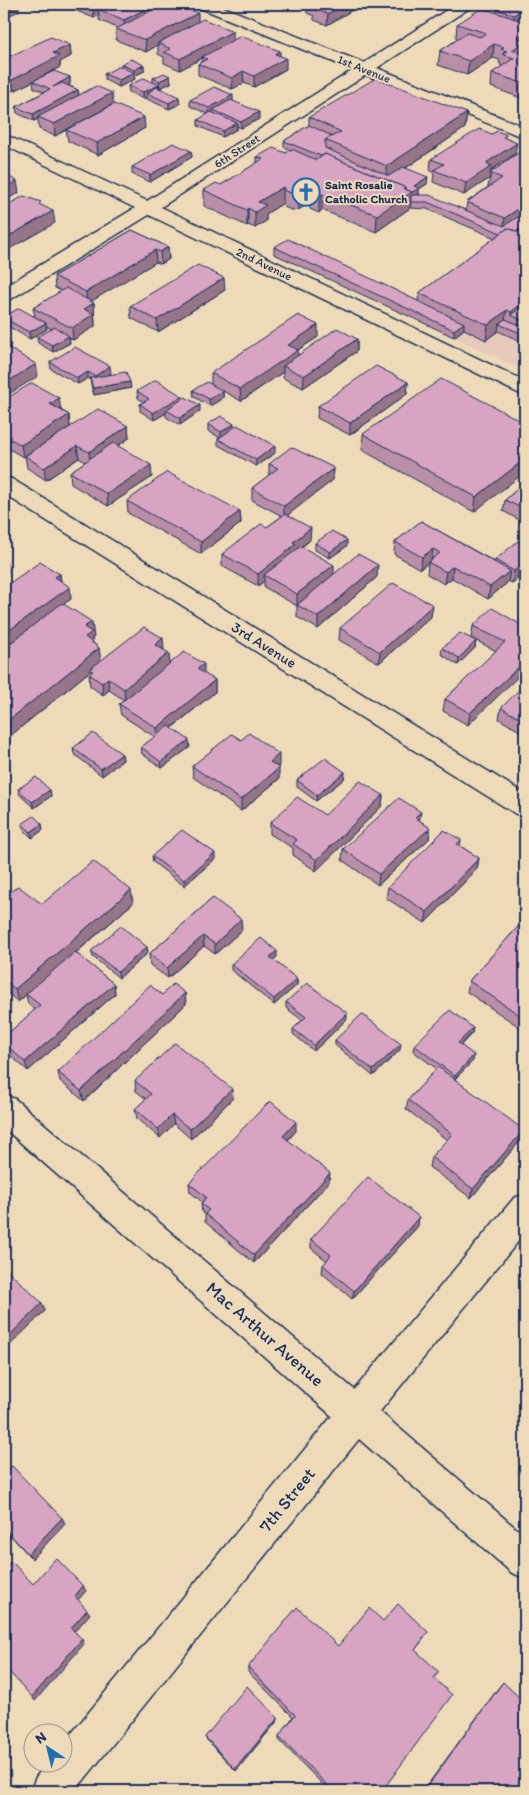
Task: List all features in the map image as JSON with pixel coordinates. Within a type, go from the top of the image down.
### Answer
[{"type":"street","name":"1st Avenue","points":[[203,4],[525,133]]},
{"type":"street","name":"6th Street","points":[[4,295],[148,208],[466,4]]},
{"type":"street","name":"2nd Avenue","points":[[4,139],[525,389]]},
{"type":"street","name":"3rd Avenue","points":[[4,484],[525,807]]},
{"type":"street","name":"Mac Arthur Avenue","points":[[4,1109],[525,1560]]},
{"type":"street","name":"7th Street","points":[[50,1791],[525,1209]]},
{"type":"shaded area","points":[[525,240],[525,371],[407,315]]},
{"type":"building","points":[[4,4],[19,4],[4,11]]},
{"type":"building","points":[[85,4],[98,4],[93,7]]},
{"type":"building","points":[[110,4],[156,4],[124,20],[98,9]]},
{"type":"building","points":[[164,4],[174,4],[198,13],[145,40],[116,29]]},
{"type":"building","points":[[312,4],[345,4],[328,14],[314,9],[319,6]]},
{"type":"building","points":[[505,4],[525,4],[525,7],[514,15],[497,9]]},
{"type":"building","points":[[482,8],[525,22],[525,33],[518,38],[525,41],[512,50],[521,53],[525,50],[525,84],[492,73],[514,58],[502,54],[507,51],[501,49],[504,47],[494,44],[469,61],[440,51],[467,33],[480,37],[486,33],[457,24]]},
{"type":"building","points":[[203,19],[233,31],[180,59],[164,52],[171,49],[158,43]]},
{"type":"building","points":[[241,36],[280,51],[275,54],[286,58],[254,76],[243,71],[232,78],[198,64],[207,59],[202,57]]},
{"type":"building","points":[[51,37],[70,45],[53,53],[59,56],[12,80],[7,78],[4,80],[4,59]]},
{"type":"building","points":[[131,59],[144,65],[134,70],[121,64]]},
{"type":"building","points":[[120,66],[134,73],[119,80],[104,74]]},
{"type":"building","points":[[54,71],[70,77],[53,87],[62,83],[78,90],[33,114],[16,107],[50,89],[33,81]]},
{"type":"building","points":[[164,73],[170,76],[159,81],[153,78]]},
{"type":"building","points":[[144,78],[159,85],[143,92],[128,86]]},
{"type":"building","points":[[376,78],[467,113],[387,166],[325,140],[341,132],[309,117]]},
{"type":"building","points":[[96,86],[112,93],[54,124],[38,117]]},
{"type":"building","points":[[157,87],[179,97],[169,103],[147,93]]},
{"type":"building","points":[[214,87],[233,95],[209,108],[190,100]]},
{"type":"building","points":[[231,100],[259,112],[241,122],[213,110]]},
{"type":"building","points":[[114,104],[144,117],[97,143],[66,130]]},
{"type":"building","points":[[211,112],[237,123],[223,131],[198,120]]},
{"type":"building","points":[[309,125],[332,136],[325,140],[325,148],[389,176],[403,167],[428,177],[414,186],[419,188],[411,193],[406,188],[325,154],[321,156],[284,141]]},
{"type":"building","points":[[479,129],[492,134],[497,131],[507,135],[503,137],[517,143],[486,163],[492,166],[466,183],[434,170],[444,164],[431,159]]},
{"type":"building","points":[[173,143],[191,151],[150,175],[132,167]]},
{"type":"building","points":[[273,148],[286,153],[292,149],[316,160],[325,154],[412,192],[377,215],[322,194],[319,196],[310,193],[315,190],[304,186],[305,190],[299,193],[285,191],[283,187],[258,202],[266,205],[255,212],[204,190],[216,183],[221,185],[263,159],[257,157]]},
{"type":"building","points":[[522,150],[525,151],[525,169],[518,174],[525,177],[525,204],[505,218],[467,202],[502,178],[490,173]]},
{"type":"building","points":[[4,174],[17,181],[4,188]]},
{"type":"building","points":[[411,195],[429,195],[504,226],[525,212],[525,225],[517,231],[525,235],[508,228],[501,233],[427,202],[411,202]]},
{"type":"building","points":[[24,196],[41,202],[39,204],[53,211],[4,239],[4,207]]},
{"type":"building","points":[[508,228],[525,235],[525,301],[511,312],[507,310],[488,325],[419,293]]},
{"type":"building","points":[[132,230],[168,247],[160,252],[155,250],[86,292],[54,276]]},
{"type":"building","points":[[288,239],[464,323],[454,330],[274,247]]},
{"type":"building","points":[[198,265],[224,278],[157,320],[130,306]]},
{"type":"building","points":[[66,288],[94,303],[84,309],[94,314],[72,328],[33,308]]},
{"type":"building","points":[[525,304],[525,322],[511,315]]},
{"type":"building","points":[[19,308],[46,323],[29,332],[4,318]]},
{"type":"building","points":[[298,315],[318,325],[288,345],[298,350],[240,389],[211,373]]},
{"type":"building","points":[[505,319],[525,327],[525,335],[499,324]]},
{"type":"building","points":[[55,327],[69,336],[52,345],[37,337]]},
{"type":"building","points":[[337,328],[357,339],[304,376],[283,366]]},
{"type":"building","points":[[4,347],[36,364],[4,384]]},
{"type":"building","points":[[75,347],[110,366],[95,376],[88,372],[77,378],[50,362]]},
{"type":"building","points":[[376,366],[408,382],[350,423],[318,406]]},
{"type":"building","points":[[126,372],[130,382],[93,388],[90,378]]},
{"type":"building","points":[[441,379],[525,423],[525,459],[476,497],[363,434]]},
{"type":"building","points":[[156,380],[182,396],[153,413],[140,404],[149,399],[137,391]]},
{"type":"building","points":[[207,382],[223,391],[209,399],[193,390]]},
{"type":"building","points":[[32,383],[59,398],[50,404],[69,415],[21,445],[4,435],[4,400]]},
{"type":"building","points":[[185,397],[200,405],[180,418],[166,410]]},
{"type":"building","points":[[98,409],[128,426],[89,452],[77,446],[44,468],[25,456]]},
{"type":"building","points":[[221,416],[234,424],[221,432],[208,424]]},
{"type":"building","points":[[237,425],[275,446],[256,460],[218,439]]},
{"type":"building","points":[[113,443],[151,465],[107,494],[70,472]]},
{"type":"building","points":[[291,447],[334,468],[284,506],[252,488],[278,468],[269,464]]},
{"type":"building","points":[[167,472],[240,511],[201,542],[127,501]]},
{"type":"building","points":[[525,482],[525,510],[505,500]]},
{"type":"building","points":[[285,514],[311,528],[293,542],[296,544],[258,574],[222,554],[261,524],[267,527]]},
{"type":"building","points":[[421,521],[510,571],[490,587],[453,566],[446,572],[428,562],[440,553],[433,549],[422,557],[395,542]]},
{"type":"building","points":[[332,531],[347,540],[330,552],[315,543]]},
{"type":"building","points":[[518,541],[525,545],[525,570],[519,567],[514,571],[495,560]]},
{"type":"building","points":[[301,546],[334,565],[297,594],[264,575]]},
{"type":"building","points":[[358,554],[378,565],[318,617],[297,605]]},
{"type":"building","points":[[40,562],[60,574],[55,577],[70,587],[4,634],[4,587]]},
{"type":"building","points":[[393,583],[433,605],[380,652],[340,628]]},
{"type":"building","points":[[62,603],[92,622],[84,627],[92,632],[85,637],[99,648],[4,724],[4,648]]},
{"type":"building","points":[[492,608],[525,627],[525,661],[470,713],[445,699],[505,642],[473,626]]},
{"type":"building","points":[[144,627],[163,638],[155,645],[169,653],[124,689],[108,678],[102,683],[89,674],[93,671],[90,669]]},
{"type":"building","points":[[460,633],[476,641],[459,658],[442,648]]},
{"type":"building","points":[[184,652],[204,664],[197,669],[215,680],[157,728],[119,704]]},
{"type":"building","points":[[525,684],[525,721],[501,708]]},
{"type":"building","points":[[169,726],[189,740],[161,762],[141,747]]},
{"type":"building","points":[[93,733],[122,754],[101,769],[73,748]]},
{"type":"building","points":[[249,733],[279,754],[270,762],[279,768],[241,800],[192,766],[232,734],[241,740]]},
{"type":"building","points":[[325,758],[345,772],[317,795],[297,780]]},
{"type":"building","points":[[36,777],[50,790],[32,802],[18,789]]},
{"type":"building","points":[[360,781],[383,795],[317,860],[293,844],[297,840],[270,823],[297,797],[325,815]]},
{"type":"building","points":[[399,798],[421,812],[415,817],[430,828],[379,874],[343,849]]},
{"type":"building","points":[[34,816],[42,824],[31,832],[22,824]]},
{"type":"building","points":[[182,830],[215,853],[184,880],[152,856]]},
{"type":"building","points":[[444,830],[461,840],[457,844],[479,858],[427,912],[388,887]]},
{"type":"building","points":[[93,861],[131,890],[15,989],[4,980],[4,897],[18,886],[42,904]]},
{"type":"building","points":[[213,898],[241,919],[215,944],[203,936],[167,968],[149,954]]},
{"type":"building","points":[[525,919],[525,1017],[524,1018],[469,981]]},
{"type":"building","points":[[121,926],[147,947],[118,972],[91,951]]},
{"type":"building","points":[[261,938],[277,951],[270,957],[297,979],[274,999],[231,964]]},
{"type":"building","points":[[75,952],[114,984],[25,1062],[4,1043],[4,1037],[40,1005],[26,994]]},
{"type":"building","points":[[307,983],[347,1013],[314,1045],[293,1029],[306,1017],[286,1002]]},
{"type":"building","points":[[173,984],[185,993],[81,1091],[58,1072],[150,985],[162,995]]},
{"type":"building","points":[[450,1010],[473,1028],[458,1043],[474,1055],[455,1076],[414,1045]]},
{"type":"building","points":[[362,1014],[401,1044],[373,1070],[335,1040]]},
{"type":"building","points":[[175,1043],[232,1089],[190,1129],[172,1115],[158,1129],[135,1109],[151,1094],[135,1081]]},
{"type":"building","points":[[438,1067],[524,1130],[473,1189],[431,1157],[452,1134],[408,1100]]},
{"type":"building","points":[[270,1101],[296,1122],[283,1136],[330,1173],[254,1255],[205,1214],[209,1210],[201,1204],[206,1197],[189,1183]]},
{"type":"building","points":[[368,1177],[419,1217],[354,1291],[323,1265],[331,1255],[311,1239]]},
{"type":"building","points":[[4,1267],[42,1303],[4,1341]]},
{"type":"building","points":[[12,1466],[62,1518],[28,1554],[7,1531],[4,1534],[4,1474]]},
{"type":"building","points":[[56,1558],[83,1586],[75,1596],[87,1610],[71,1628],[82,1639],[32,1697],[4,1666],[4,1569],[11,1561],[33,1584]]},
{"type":"building","points":[[398,1604],[428,1632],[415,1650],[439,1672],[434,1678],[452,1695],[382,1791],[333,1791],[279,1736],[295,1715],[248,1667],[297,1607],[338,1646],[369,1608],[383,1621]]},
{"type":"building","points":[[503,1682],[525,1703],[525,1791],[424,1791]]},
{"type":"building","points":[[247,1686],[278,1718],[235,1769],[205,1737]]},
{"type":"place","name":"Saint Rosalie Catholic Church","points":[[306,192]]}]
